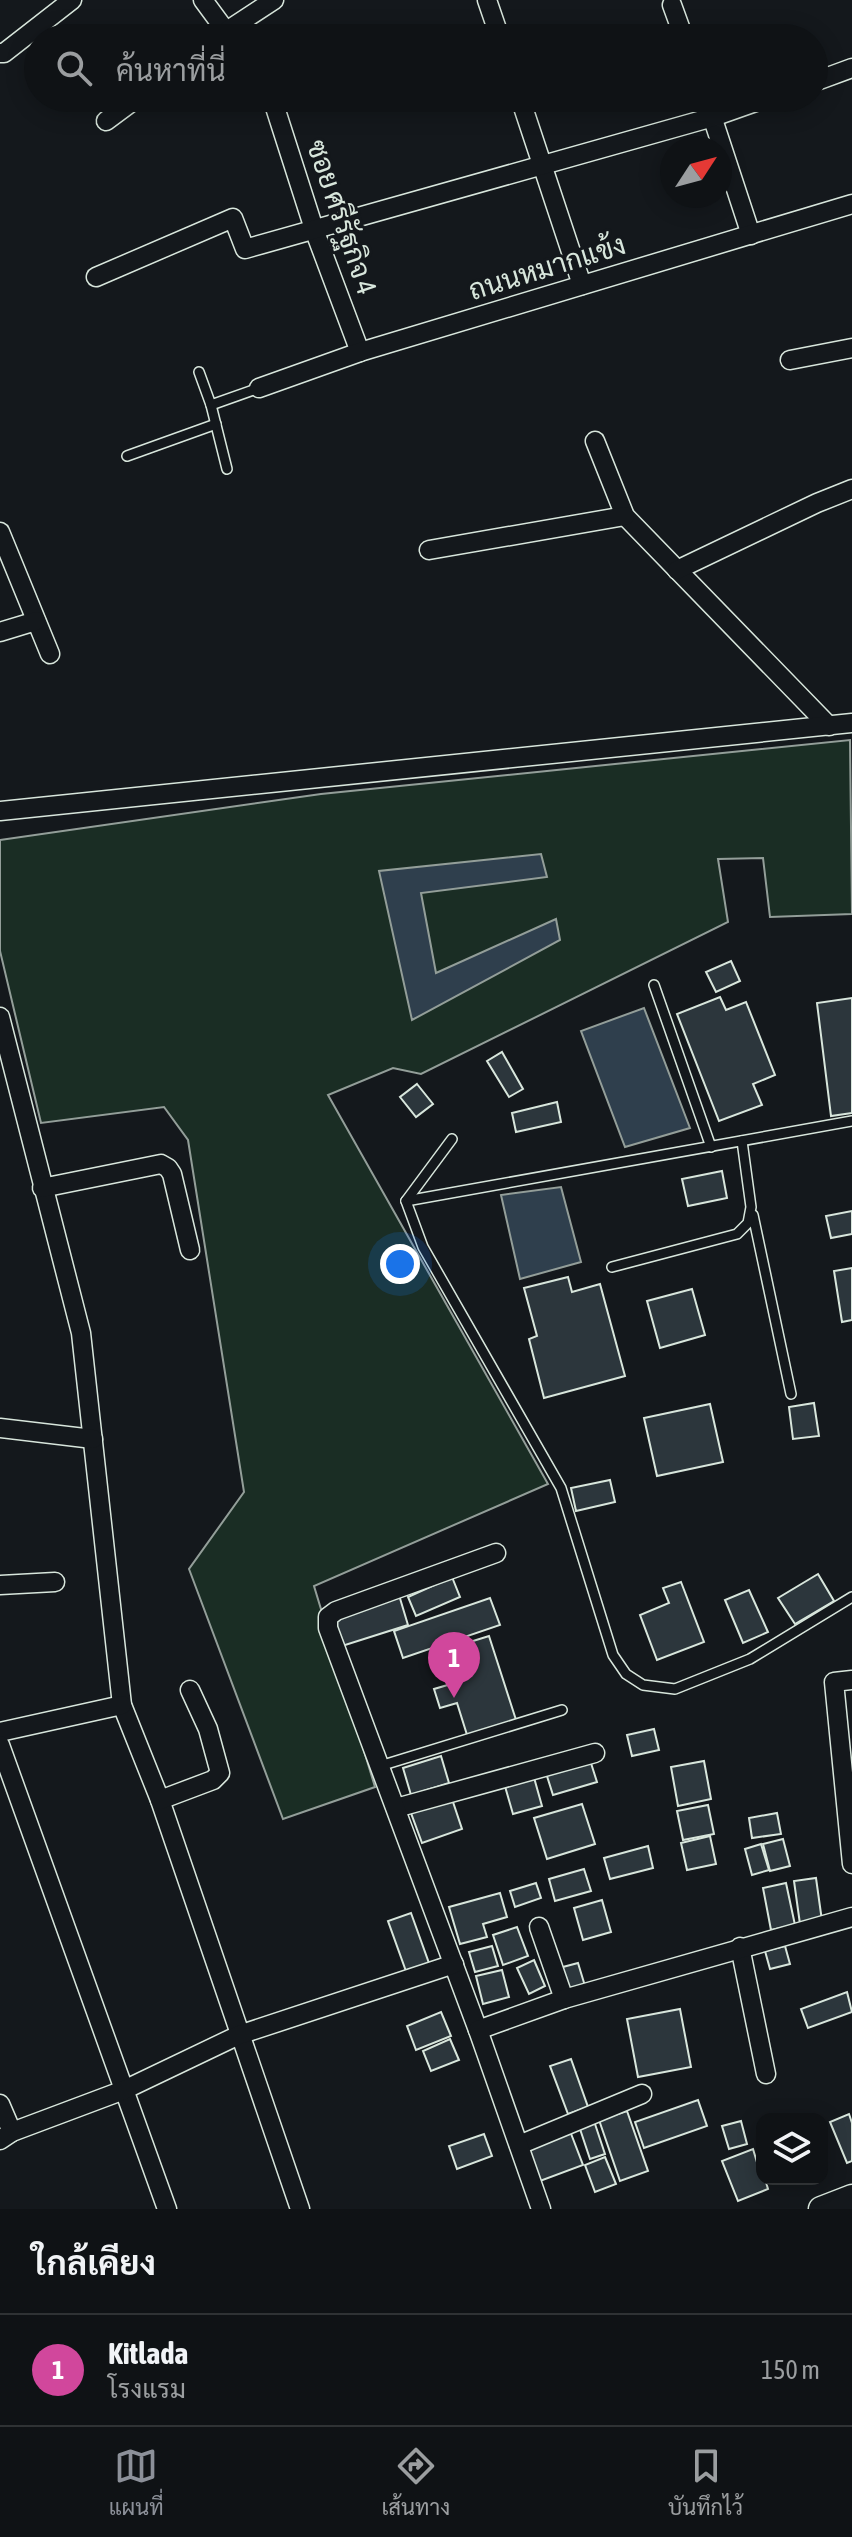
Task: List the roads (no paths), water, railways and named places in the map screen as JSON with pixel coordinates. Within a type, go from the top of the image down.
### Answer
[{"type":"street","points":[[41,24],[72,0]]},
{"type":"street","points":[[203,0],[218,24]]},
{"type":"street","points":[[241,24],[274,0]]},
{"type":"street","points":[[487,0],[495,24]]},
{"type":"street","points":[[672,5],[679,24]]},
{"type":"street","points":[[0,53],[24,37]]},
{"type":"street","points":[[828,77],[852,68]]},
{"type":"street","points":[[106,121],[118,112]]},
{"type":"street","name":"ซอย ศรีรัฐกิจ 4","points":[[279,112],[315,232],[360,352]]},
{"type":"street","points":[[524,112],[582,285]]},
{"type":"street","points":[[711,112],[751,235]]},
{"type":"street","points":[[96,277],[233,218],[245,249],[315,232],[727,112]]},
{"type":"street","name":"ถนนหมากแข้ง","points":[[259,388],[360,352],[852,204]]},
{"type":"street","points":[[790,360],[852,348]]},
{"type":"street","points":[[595,441],[625,516],[829,726]]},
{"type":"street","points":[[677,570],[852,489]]},
{"type":"street","points":[[429,550],[625,516]]},
{"type":"street","points":[[0,532],[6,562],[50,654]]},
{"type":"street","points":[[0,632],[36,621]]},
{"type":"street","points":[[0,811],[852,723]]},
{"type":"street","points":[[0,1017],[81,1333],[122,1705],[160,1800],[300,2209]]},
{"type":"street","points":[[42,1188],[161,1164],[172,1174],[190,1250]]},
{"type":"street","points":[[0,1428],[93,1439]]},
{"type":"street","points":[[496,1553],[336,1611],[328,1617],[328,1628],[454,1964],[541,2209]]},
{"type":"street","points":[[0,1585],[55,1582]]},
{"type":"street","points":[[852,1680],[834,1682],[852,1864]]},
{"type":"street","points":[[160,1800],[213,1780],[220,1773],[208,1729],[190,1690]]},
{"type":"street","points":[[0,1732],[122,1705]]},
{"type":"street","points":[[0,1745],[167,2209]]},
{"type":"street","points":[[396,1808],[595,1753]]},
{"type":"street","points":[[478,2030],[564,1999],[852,1917]]},
{"type":"street","points":[[539,1927],[564,1999]]},
{"type":"street","points":[[740,1947],[766,2074]]},
{"type":"street","points":[[0,2104],[6,2136],[124,2090],[239,2035],[454,1964]]},
{"type":"street","points":[[519,2145],[642,2094]]},
{"type":"street","points":[[821,2209],[852,2197]]},
{"type":"lane","points":[[199,372],[227,469]]},
{"type":"lane","points":[[211,405],[259,388]]},
{"type":"lane","points":[[127,456],[216,424]]},
{"type":"lane","points":[[654,985],[711,1147]]},
{"type":"lane","points":[[406,1201],[852,1121]]},
{"type":"lane","points":[[406,1201],[452,1139]]},
{"type":"lane","points":[[742,1141],[751,1207],[791,1394]]},
{"type":"lane","points":[[406,1201],[423,1247],[561,1488],[613,1655],[626,1674],[643,1685],[675,1689],[750,1659],[852,1597]]},
{"type":"lane","points":[[612,1267],[737,1234],[748,1223],[751,1207]]},
{"type":"lane","points":[[380,1766],[562,1710]]},
{"type":"water","points":[[541,854],[547,877],[421,893],[436,973],[556,919],[560,940],[412,1020],[379,871]]},
{"type":"water","points":[[644,1008],[690,1128],[625,1147],[581,1031]]},
{"type":"water","points":[[561,1187],[581,1262],[520,1279],[501,1195]]},
{"type":"place","name":"Kitlada","points":[[454,1698]]}]
